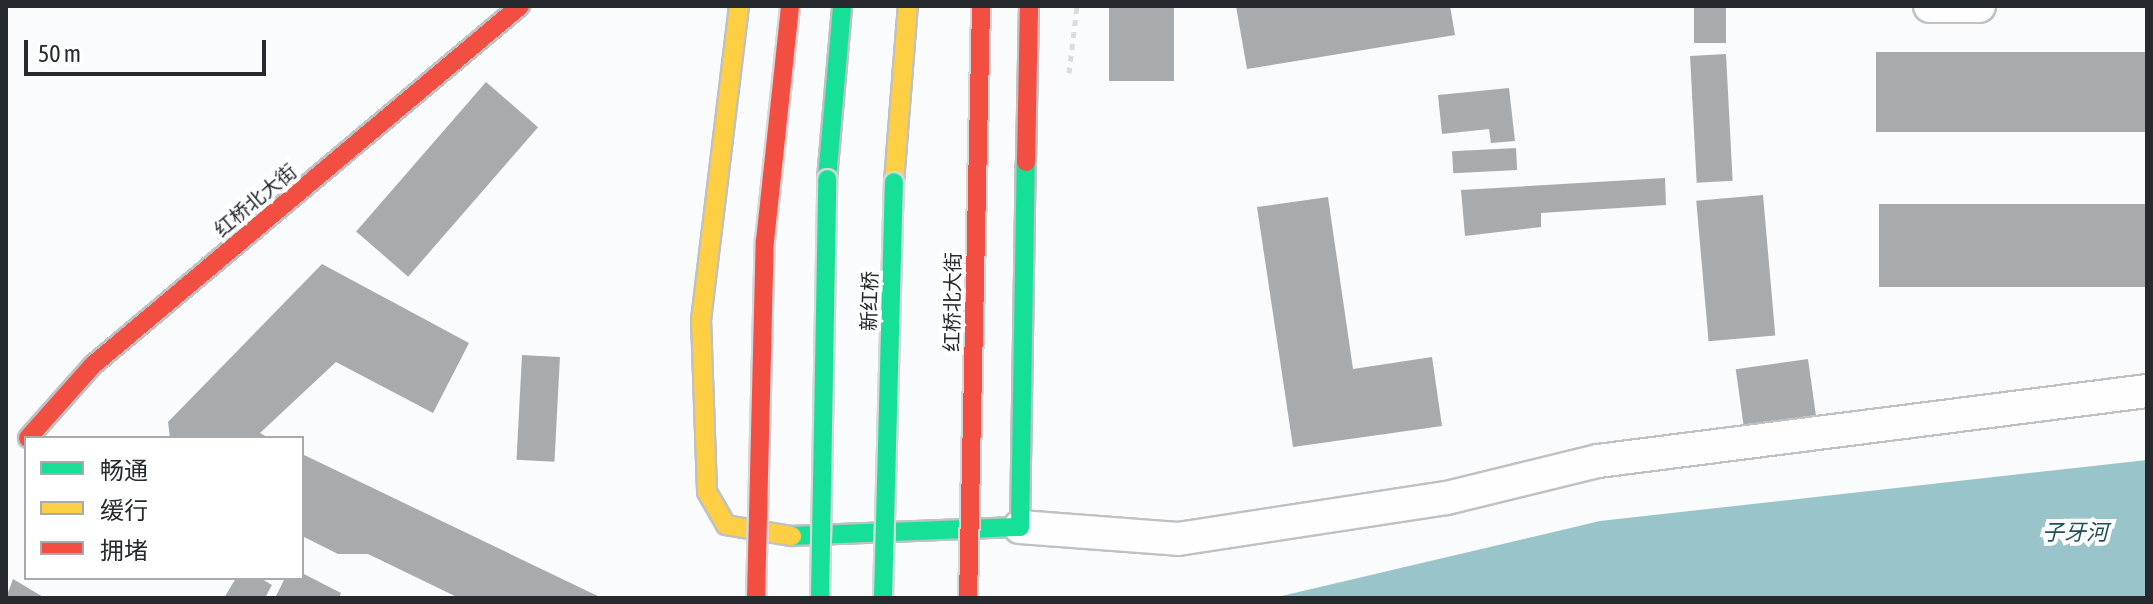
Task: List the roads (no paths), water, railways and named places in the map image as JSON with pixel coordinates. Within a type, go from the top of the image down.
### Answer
[{"type":"main road","name":"红桥北大街","points":[[29,436],[93,365],[520,6]]},
{"type":"main road","points":[[739,6],[701,319],[707,492],[726,525],[804,538],[1020,527],[1029,6]]},
{"type":"main road","points":[[756,598],[765,241],[790,6]]},
{"type":"main road","points":[[820,598],[827,179],[842,6]]},
{"type":"main road","name":"新红桥","points":[[883,598],[894,182],[908,6]]},
{"type":"main road","name":"红桥北大街","points":[[968,598],[981,6]]},
{"type":"street","points":[[1930,6],[1979,6]]},
{"type":"street","points":[[1020,527],[1178,539],[1447,498],[1598,461],[2147,391]]},
{"type":"water","name":"子牙河","points":[[2147,460],[2147,598],[1273,598],[1600,521]]}]
